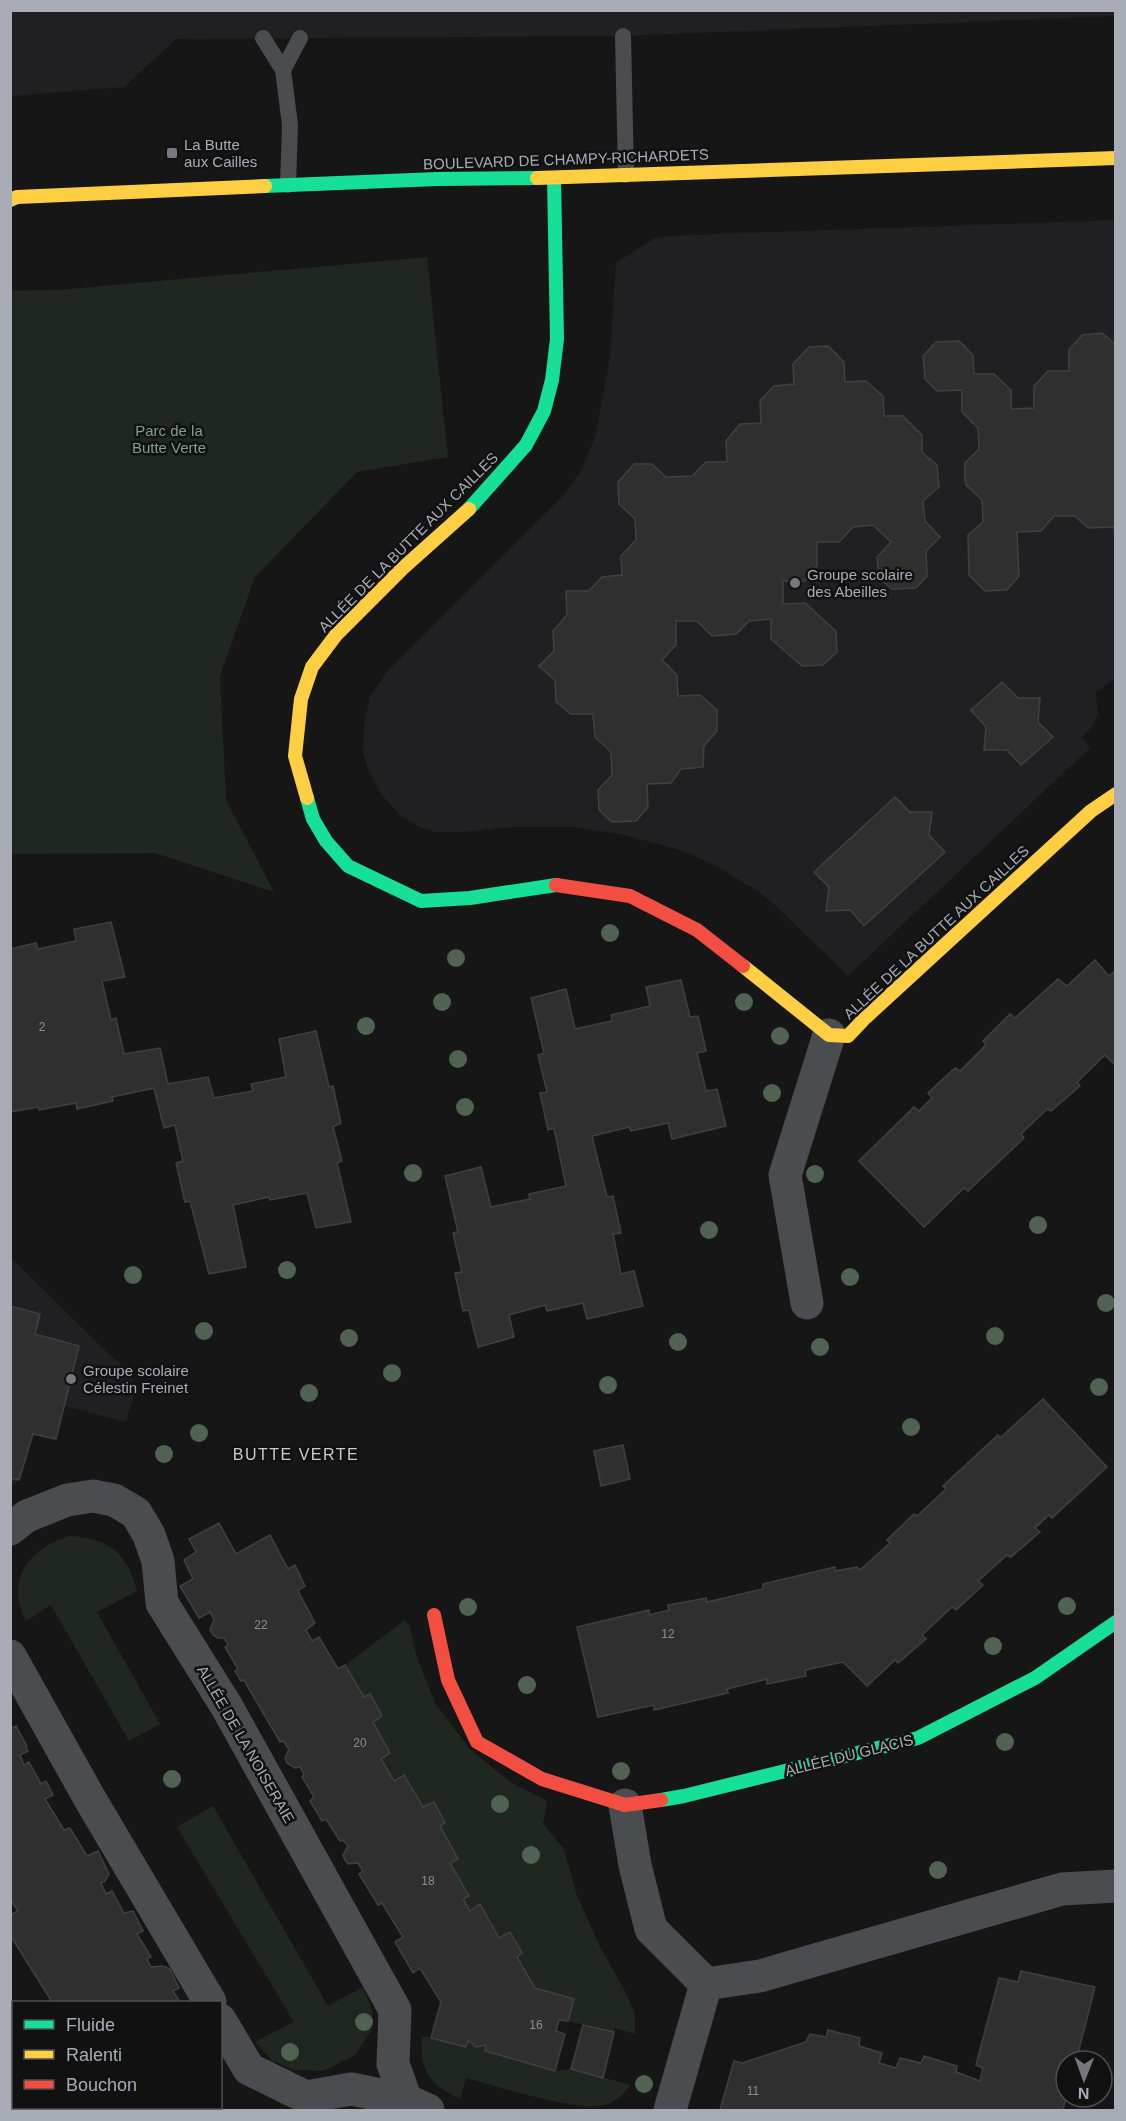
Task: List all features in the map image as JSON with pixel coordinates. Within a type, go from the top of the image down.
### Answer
[{"type":"street","name":"BOULEVARD DE CHAMPY-RICHARDETS","points":[[13,198],[437,179],[554,178],[1116,158]]},
{"type":"street","name":"ALLÉE DE LA BUTTE AUX CAILLES","points":[[554,178],[557,339],[552,380],[544,411],[526,445],[470,508],[403,568],[336,635],[312,667],[302,699],[295,756],[313,819],[326,841],[348,866],[421,900],[471,898],[558,885],[630,896],[697,930],[829,1035],[848,1036],[1091,811],[1116,794]]},
{"type":"street","points":[[807,1303],[785,1175],[829,1035]]},
{"type":"street","name":"ALLÉE DE LA NOISERAIE","points":[[10,1529],[27,1516],[67,1500],[93,1496],[114,1500],[136,1513],[149,1535],[158,1561],[162,1603],[227,1707],[395,2010],[393,2064],[417,2105]]},
{"type":"street","name":"ALLÉE DU GLACIS","points":[[434,1615],[448,1680],[477,1742],[542,1779],[625,1805],[684,1796],[918,1738],[1035,1678],[1116,1622]]},
{"type":"street","points":[[10,1656],[90,1799],[209,2001]]},
{"type":"street","points":[[625,1805],[635,1865],[651,1929],[706,1984]]},
{"type":"street","points":[[706,1984],[760,1977],[1062,1889],[1116,1886]]},
{"type":"street","points":[[670,2110],[706,1984]]},
{"type":"street","points":[[222,2023],[249,2068],[301,2104],[351,2089],[417,2105]]},
{"type":"lane","points":[[623,36],[626,175]]},
{"type":"lane","points":[[263,38],[284,70],[290,125],[288,185]]},
{"type":"lane","points":[[284,70],[300,38]]},
{"type":"shaded area","points":[[11,11],[1115,11],[1115,16],[623,36],[176,39],[124,87],[11,96]]},
{"type":"shaded area","name":"Groupe scolaire des Abeilles","points":[[1115,220],[1115,678],[1096,692],[1098,715],[1091,728],[1082,737],[1090,748],[848,976],[759,892],[715,865],[683,851],[625,835],[575,827],[511,827],[464,832],[436,832],[421,828],[400,815],[381,794],[368,769],[363,753],[364,725],[370,696],[387,672],[564,495],[581,471],[595,437],[610,358],[616,263],[655,238],[684,235]]},
{"type":"shaded area","name":"Groupe scolaire Célestin Freinet","points":[[10,1257],[127,1370],[136,1388],[126,1422],[64,1406],[56,1439],[33,1434],[19,1480],[11,1486]]},
{"type":"green space","name":"Parc de la Butte Verte","points":[[427,257],[448,457],[357,472],[255,577],[220,676],[226,800],[274,892],[155,853],[11,854],[11,291],[70,289]]},
{"type":"green space","points":[[69,1536],[95,1540],[114,1550],[128,1567],[137,1591],[97,1612],[160,1724],[129,1741],[51,1605],[26,1621],[20,1606],[18,1592],[20,1579],[32,1558],[42,1549]]},
{"type":"green space","points":[[405,1620],[410,1627],[416,1655],[435,1703],[469,1748],[510,1782],[547,1801],[543,1824],[564,1849],[576,1893],[600,1947],[635,2014],[635,2034],[615,2028],[614,2032],[568,2021],[573,1999],[535,1988],[517,1957],[521,1953],[510,1932],[499,1938],[480,1904],[470,1911],[463,1899],[468,1896],[450,1863],[440,1826],[445,1823],[434,1802],[423,1807],[405,1775],[394,1781],[381,1759],[390,1753],[373,1722],[382,1716],[370,1694],[364,1697],[345,1665]]},
{"type":"green space","points":[[213,1806],[328,2006],[363,1987],[373,2013],[371,2031],[355,2055],[323,2071],[294,2070],[272,2061],[255,2042],[294,2022],[177,1827]]},
{"type":"green space","points":[[422,2036],[466,2047],[468,2040],[476,2047],[486,2045],[485,2052],[555,2071],[571,2069],[631,2085],[613,2102],[592,2106],[557,2102],[466,2078],[460,2099],[441,2088],[428,2075],[422,2058]]},
{"type":"building","points":[[1102,333],[1116,345],[1116,553],[1114,527],[1088,528],[1075,516],[1054,516],[1041,531],[1017,532],[1019,576],[1007,590],[985,591],[969,575],[968,535],[983,522],[982,500],[966,485],[965,463],[979,449],[978,428],[962,412],[962,390],[937,391],[925,379],[923,356],[936,342],[959,341],[973,355],[974,374],[994,374],[1011,390],[1011,409],[1034,408],[1034,386],[1048,371],[1069,371],[1069,350],[1082,335]]},
{"type":"building","points":[[828,346],[844,362],[845,382],[866,381],[883,396],[884,416],[903,416],[922,435],[922,452],[937,465],[939,487],[923,501],[925,521],[940,537],[926,551],[927,576],[916,588],[892,589],[879,578],[877,557],[891,542],[873,525],[853,527],[839,542],[817,542],[817,566],[805,581],[783,581],[783,604],[805,603],[836,631],[837,652],[823,665],[802,666],[771,639],[771,619],[749,621],[736,634],[712,636],[697,621],[676,621],[676,645],[662,660],[677,675],[678,696],[700,695],[717,710],[717,731],[704,746],[703,767],[681,769],[671,783],[647,784],[648,807],[636,821],[612,822],[599,810],[598,790],[612,775],[611,752],[595,737],[593,714],[571,714],[556,702],[555,680],[539,666],[554,651],[553,631],[567,615],[566,591],[589,591],[602,577],[622,575],[621,556],[636,540],[635,519],[619,504],[618,482],[634,464],[652,464],[666,477],[692,476],[706,462],[727,462],[726,441],[740,424],[761,423],[760,401],[774,386],[794,384],[793,364],[809,347]]},
{"type":"building","points":[[1002,682],[1018,698],[1040,698],[1038,722],[1053,737],[1021,765],[1007,750],[984,750],[986,727],[971,710]]},
{"type":"building","points":[[895,797],[910,812],[932,812],[929,835],[945,852],[864,926],[850,910],[826,911],[829,887],[814,872]]},
{"type":"building","points":[[111,922],[125,977],[102,981],[111,1020],[116,1018],[124,1054],[160,1048],[168,1084],[208,1077],[214,1098],[253,1091],[251,1084],[286,1077],[279,1039],[316,1031],[329,1087],[333,1086],[341,1123],[333,1127],[342,1161],[337,1163],[351,1222],[316,1228],[307,1193],[270,1200],[269,1197],[233,1205],[246,1267],[209,1274],[190,1201],[185,1202],[176,1163],[183,1161],[175,1125],[164,1128],[154,1088],[112,1097],[113,1101],[77,1109],[76,1103],[39,1110],[38,1107],[10,1112],[10,949],[36,943],[38,949],[76,941],[74,929]]},
{"type":"building","points":[[1095,960],[1109,976],[1116,970],[1116,1066],[1105,1055],[1077,1082],[1080,1086],[1051,1111],[1047,1109],[1021,1134],[1024,1138],[968,1191],[964,1188],[924,1227],[859,1161],[914,1107],[919,1111],[932,1098],[928,1093],[955,1068],[960,1071],[986,1045],[983,1041],[1010,1014],[1015,1018],[1058,979],[1067,986]]},
{"type":"building","points":[[681,980],[690,1017],[698,1016],[706,1051],[697,1053],[706,1091],[717,1089],[726,1126],[672,1139],[668,1123],[631,1131],[629,1127],[592,1136],[607,1197],[613,1196],[621,1233],[613,1234],[621,1274],[634,1271],[643,1306],[587,1319],[583,1303],[547,1311],[545,1305],[509,1315],[514,1337],[478,1347],[469,1310],[463,1311],[455,1273],[462,1272],[453,1233],[458,1232],[445,1176],[481,1167],[491,1207],[530,1199],[529,1194],[566,1186],[554,1128],[548,1130],[540,1093],[547,1092],[538,1055],[544,1053],[531,998],[566,989],[575,1029],[612,1021],[611,1015],[650,1006],[646,987]]},
{"type":"building","points":[[10,1306],[40,1314],[35,1334],[79,1346],[56,1439],[33,1434],[19,1480],[10,1478]]},
{"type":"building","points":[[1043,1399],[1107,1467],[1052,1518],[1049,1515],[1035,1528],[1040,1532],[1011,1557],[1007,1555],[978,1581],[983,1585],[956,1610],[952,1607],[922,1635],[926,1639],[898,1663],[895,1660],[867,1686],[843,1662],[805,1670],[806,1676],[767,1684],[767,1679],[727,1689],[728,1693],[654,1710],[654,1705],[598,1717],[577,1627],[649,1610],[650,1615],[669,1610],[668,1605],[706,1598],[707,1602],[763,1589],[763,1584],[835,1567],[835,1571],[857,1567],[860,1570],[890,1543],[887,1540],[914,1514],[917,1516],[946,1489],[943,1486],[998,1435],[1000,1438]]},
{"type":"building","points":[[623,1445],[630,1479],[601,1486],[594,1451]]},
{"type":"building","points":[[219,1523],[236,1554],[270,1535],[288,1569],[295,1565],[305,1586],[298,1591],[315,1623],[306,1630],[312,1641],[319,1637],[338,1669],[345,1665],[364,1697],[370,1694],[382,1716],[373,1722],[390,1753],[381,1759],[394,1781],[404,1775],[423,1807],[434,1802],[445,1823],[440,1826],[458,1859],[450,1863],[469,1896],[463,1899],[470,1911],[480,1904],[499,1938],[510,1932],[522,1953],[517,1957],[535,1988],[574,1999],[568,2021],[559,2020],[556,2031],[565,2034],[555,2071],[485,2051],[486,2045],[476,2047],[468,2040],[466,2047],[431,2038],[441,2002],[420,1968],[413,1973],[395,1942],[403,1937],[382,1903],[378,1905],[359,1874],[363,1871],[358,1863],[348,1864],[345,1860],[343,1855],[348,1846],[343,1840],[340,1841],[326,1819],[322,1821],[310,1801],[314,1797],[302,1777],[304,1774],[300,1767],[295,1768],[287,1763],[285,1758],[289,1749],[283,1741],[280,1742],[244,1680],[241,1681],[235,1671],[238,1669],[225,1647],[228,1645],[224,1638],[218,1638],[210,1630],[214,1620],[210,1612],[199,1618],[180,1586],[193,1579],[184,1560],[196,1552],[189,1539]]},
{"type":"building","points":[[16,1726],[27,1746],[28,1751],[20,1755],[24,1765],[29,1762],[41,1784],[46,1781],[53,1795],[45,1799],[64,1830],[70,1828],[87,1856],[98,1851],[109,1874],[101,1883],[106,1894],[112,1891],[124,1913],[133,1911],[143,1931],[137,1934],[151,1957],[147,1959],[151,1967],[163,1966],[170,1969],[179,1988],[173,1991],[179,2001],[51,2001],[10,1935],[10,1915],[18,1911],[10,1899],[10,1729]]},
{"type":"building","points":[[1021,1971],[1095,1987],[1079,2049],[1054,2049],[1054,2109],[1063,2110],[720,2110],[734,2061],[742,2063],[806,2042],[810,2034],[826,2037],[828,2030],[860,2038],[859,2046],[882,2053],[879,2063],[896,2068],[900,2058],[921,2063],[924,2056],[957,2066],[956,2072],[980,2081],[983,2068],[976,2065],[999,1978],[1018,1982]]},
{"type":"building","points":[[583,2025],[614,2032],[603,2078],[571,2069]]},
{"type":"traffic: fast","points":[[265,186],[437,179],[537,178]]},
{"type":"traffic: fast","points":[[469,509],[526,445],[544,411],[552,380],[557,339],[554,178]]},
{"type":"traffic: fast","points":[[307,798],[313,819],[326,841],[348,866],[421,901],[470,898],[556,885]]},
{"type":"traffic: fast","points":[[661,1800],[918,1738],[1035,1678],[1116,1622]]},
{"type":"traffic: slow","points":[[537,178],[1116,158]]},
{"type":"traffic: slow","points":[[10,200],[17,197],[265,186]]},
{"type":"traffic: slow","points":[[307,798],[295,756],[301,699],[312,667],[336,635],[403,568],[469,509]]},
{"type":"traffic: slow","points":[[743,966],[829,1035],[848,1036],[1091,811],[1116,794]]},
{"type":"traffic: jam","points":[[556,885],[630,896],[697,930],[743,966]]},
{"type":"traffic: jam","points":[[434,1615],[448,1680],[477,1742],[542,1779],[625,1805],[661,1800]]},
{"type":"place","name":"La Butte aux Cailles","points":[[172,153]]},
{"type":"place","name":"Groupe scolaire des Abeilles","points":[[795,583]]},
{"type":"place","name":"Groupe scolaire Célestin Freinet","points":[[71,1379]]},
{"type":"district","name":"BUTTE VERTE","points":[[296,1454]]}]
